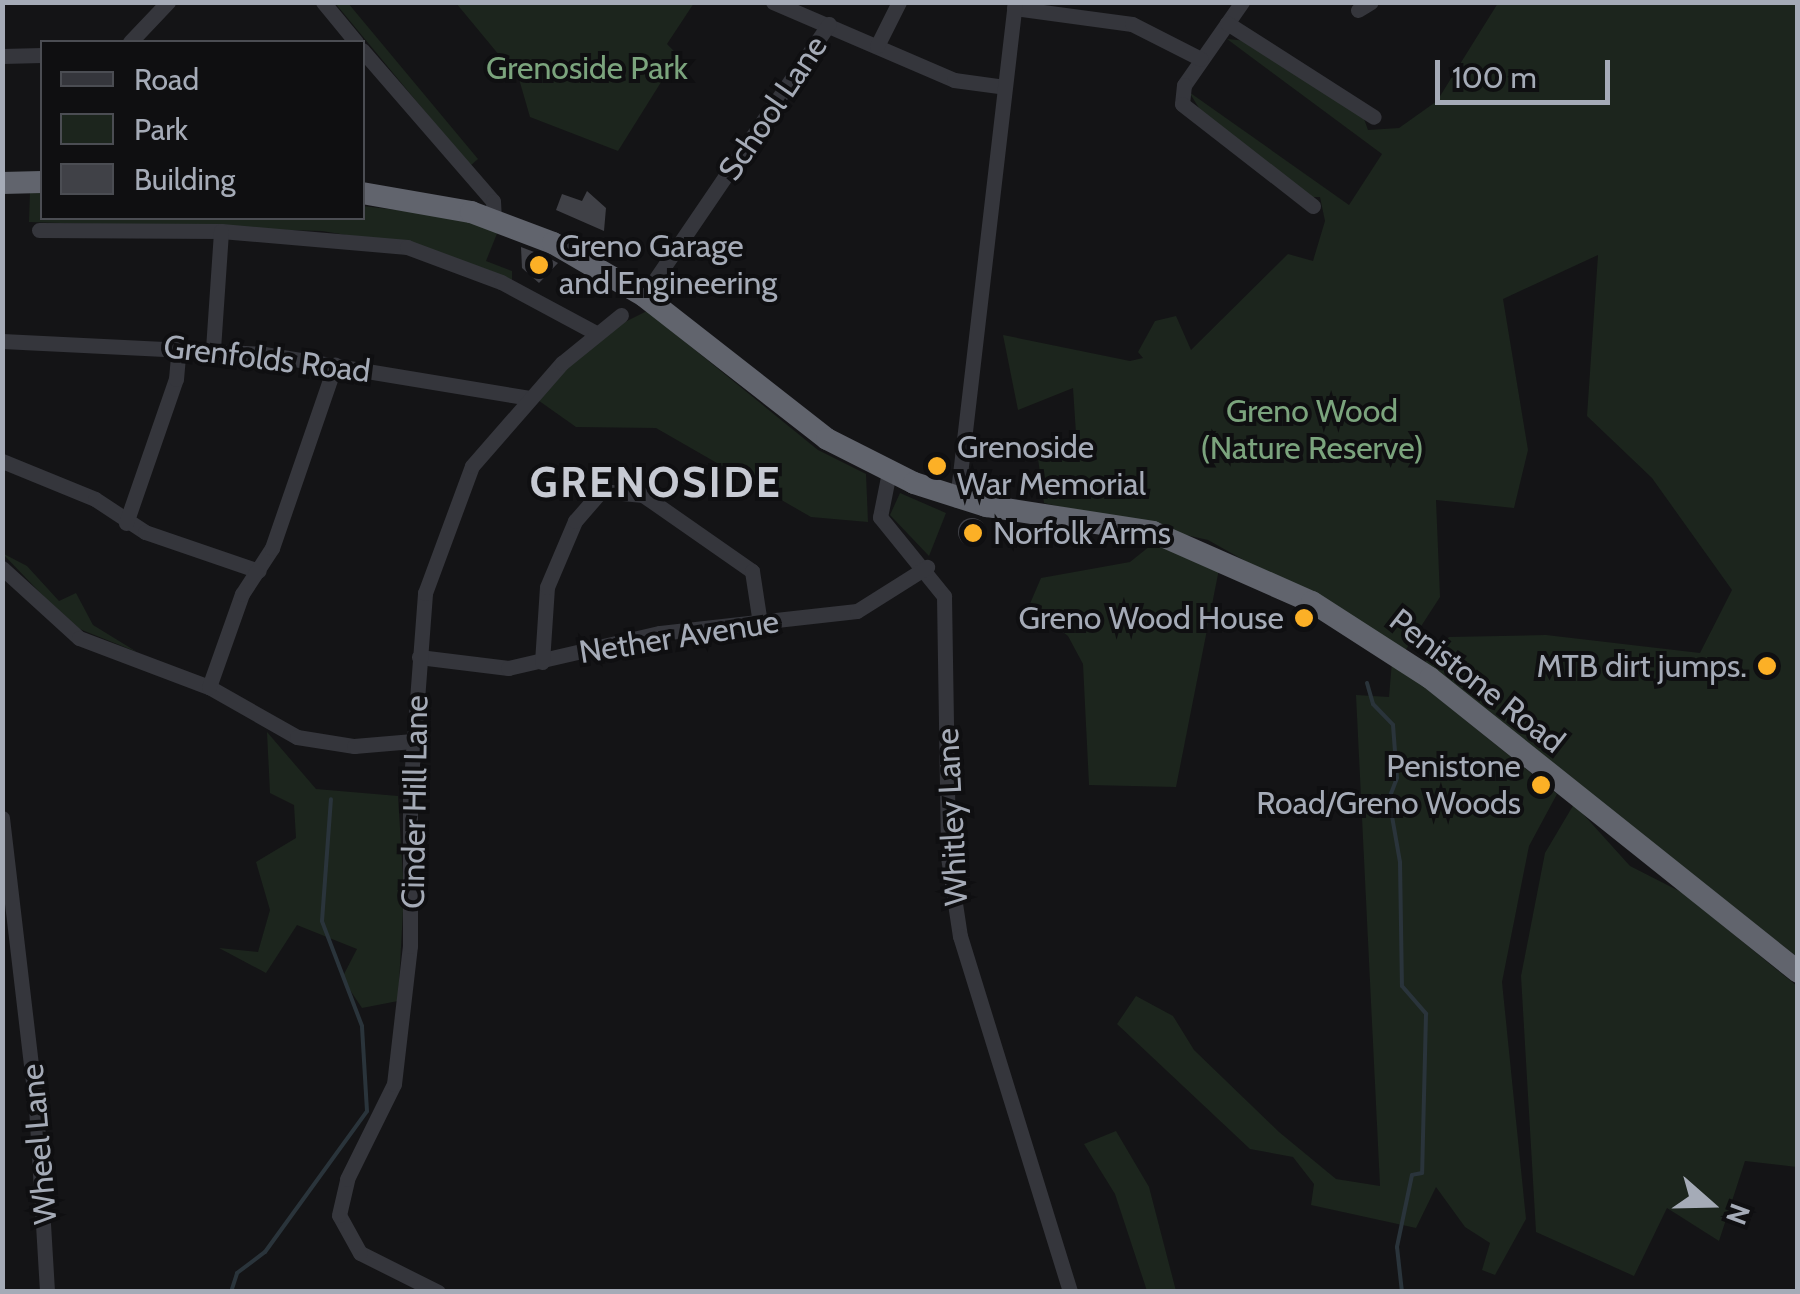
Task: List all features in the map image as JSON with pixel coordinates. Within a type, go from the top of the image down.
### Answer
[{"type":"highway","points":[[2,183],[40,182]]},
{"type":"highway","name":"Penistone Road","points":[[365,194],[494,218],[554,243],[644,296],[788,413],[889,472],[956,500],[1153,532],[1312,602],[1430,678],[1798,972]]},
{"type":"street","points":[[132,40],[168,2]]},
{"type":"street","points":[[323,2],[354,40]]},
{"type":"street","points":[[878,46],[899,2]]},
{"type":"street","points":[[1242,2],[1202,59],[1181,99],[1313,206]]},
{"type":"street","points":[[783,4],[830,24]]},
{"type":"street","points":[[956,500],[1014,5],[1055,7],[1132,24],[1202,59]]},
{"type":"street","name":"School Lane","points":[[644,296],[830,24],[954,80],[1005,87]]},
{"type":"street","points":[[1227,24],[1374,117]]},
{"type":"street","points":[[365,53],[493,200],[494,218]]},
{"type":"street","points":[[2,56],[40,55]]},
{"type":"street","points":[[38,230],[221,230],[429,252],[596,333]]},
{"type":"street","points":[[212,349],[221,230]]},
{"type":"street","name":"Cinder Hill Lane","points":[[438,1292],[360,1253],[340,1215],[347,1179],[394,1084],[410,946],[413,741],[428,575],[450,509],[472,466],[529,398],[596,333],[621,315]]},
{"type":"street","name":"Grenfolds Road","points":[[2,341],[212,349],[529,398]]},
{"type":"street","points":[[126,523],[176,379],[179,346]]},
{"type":"street","points":[[209,688],[242,594],[259,571],[334,365]]},
{"type":"street","points":[[2,460],[95,499],[126,523],[259,571]]},
{"type":"street","name":"Whitley Lane","points":[[889,472],[880,516],[927,567],[944,596],[948,857],[960,936],[1070,1292]]},
{"type":"street","points":[[542,662],[547,586],[575,520],[601,492],[642,495],[752,571],[760,622]]},
{"type":"street","name":"Nether Avenue","points":[[419,657],[508,668],[660,634],[857,611],[927,567]]},
{"type":"street","points":[[2,568],[79,638],[209,688],[308,740],[413,741]]},
{"type":"street","name":"Wheel Lane","points":[[2,818],[20,965],[47,1292]]},
{"type":"street","points":[[2,968],[20,965]]},
{"type":"green space","points":[[335,3],[348,3],[478,159],[470,166]]},
{"type":"green space","name":"Grenoside Park","points":[[456,3],[694,3],[667,44],[678,55],[618,151],[530,117],[519,79]]},
{"type":"green space","name":"Greno Wood (Nature Reserve)","points":[[1498,3],[1797,3],[1797,957],[1425,662],[1449,637],[1546,635],[1700,653],[1732,590],[1652,478],[1587,416],[1598,255],[1503,299],[1528,450],[1514,508],[1436,500],[1440,597],[1405,651],[1208,540],[1044,503],[1037,451],[1077,449],[1073,388],[1018,410],[1003,335],[1130,361],[1143,358],[1138,352],[1155,321],[1176,316],[1191,350],[1288,254],[1313,261],[1325,221],[1320,197],[1309,197],[1204,116],[1189,92],[1349,205],[1382,154],[1227,39],[1247,41],[1363,116],[1368,130],[1399,128],[1437,101]]},
{"type":"green space","points":[[40,191],[40,220],[365,220],[365,206],[456,217],[498,231],[486,261],[512,271],[512,281],[426,248],[322,231],[29,222],[30,192]]},
{"type":"green space","points":[[647,311],[818,450],[866,474],[868,522],[811,517],[656,428],[576,427],[535,398],[611,329]]},
{"type":"green space","points":[[900,493],[946,513],[929,556],[890,515]]},
{"type":"green space","points":[[1155,542],[1220,564],[1176,787],[1089,785],[1083,664],[1068,636],[1029,606],[1041,578],[1130,562]]},
{"type":"green space","points":[[2,553],[27,566],[59,601],[76,593],[93,625],[137,652],[72,626]]},
{"type":"green space","points":[[1392,661],[1557,794],[1529,846],[1502,982],[1526,1219],[1495,1275],[1482,1270],[1490,1243],[1465,1227],[1436,1187],[1416,1228],[1311,1205],[1314,1184],[1293,1157],[1250,1149],[1117,1024],[1136,996],[1173,1016],[1194,1050],[1279,1132],[1336,1179],[1380,1186],[1356,695],[1389,697]]},
{"type":"green space","points":[[267,732],[316,789],[398,796],[404,893],[398,1001],[362,1008],[342,978],[357,949],[297,925],[266,973],[219,948],[258,952],[270,910],[256,862],[296,838],[294,805],[270,793]]},
{"type":"green space","points":[[1574,804],[1630,866],[1683,893],[1797,986],[1797,1167],[1745,1161],[1719,1241],[1667,1208],[1634,1276],[1536,1232],[1521,976],[1545,853]]},
{"type":"green space","points":[[1116,1131],[1149,1187],[1176,1291],[1147,1291],[1115,1194],[1084,1144]]},
{"type":"building","points":[[587,191],[606,208],[604,231],[556,210],[562,194],[582,201]]},
{"type":"building","name":"Greno Garage and Engineering","points":[[521,247],[558,263],[539,283],[522,268]]},
{"type":"building","name":"Norfolk Arms","points":[[972,518],[982,522],[986,532],[982,542],[972,546],[962,542],[958,532],[962,522]]},
{"type":"waterway","points":[[1367,683],[1373,704],[1393,725],[1397,778],[1389,799],[1400,862],[1402,986],[1426,1014],[1422,1173],[1412,1175],[1397,1247],[1402,1292]]},
{"type":"waterway","points":[[231,1292],[237,1273],[265,1252],[367,1111],[362,1026],[322,921],[331,799]]},
{"type":"place","name":"Greno Garage and Engineering","points":[[539,265]]},
{"type":"place","name":"Grenoside War Memorial","points":[[937,466]]},
{"type":"place","name":"Norfolk Arms","points":[[973,533]]},
{"type":"place","name":"Greno Wood House","points":[[1304,618]]},
{"type":"place","name":"MTB dirt jumps.","points":[[1767,666]]},
{"type":"place","name":"Penistone Road/Greno Woods","points":[[1541,785]]},
{"type":"district","name":"GRENOSIDE","points":[[656,482]]}]
